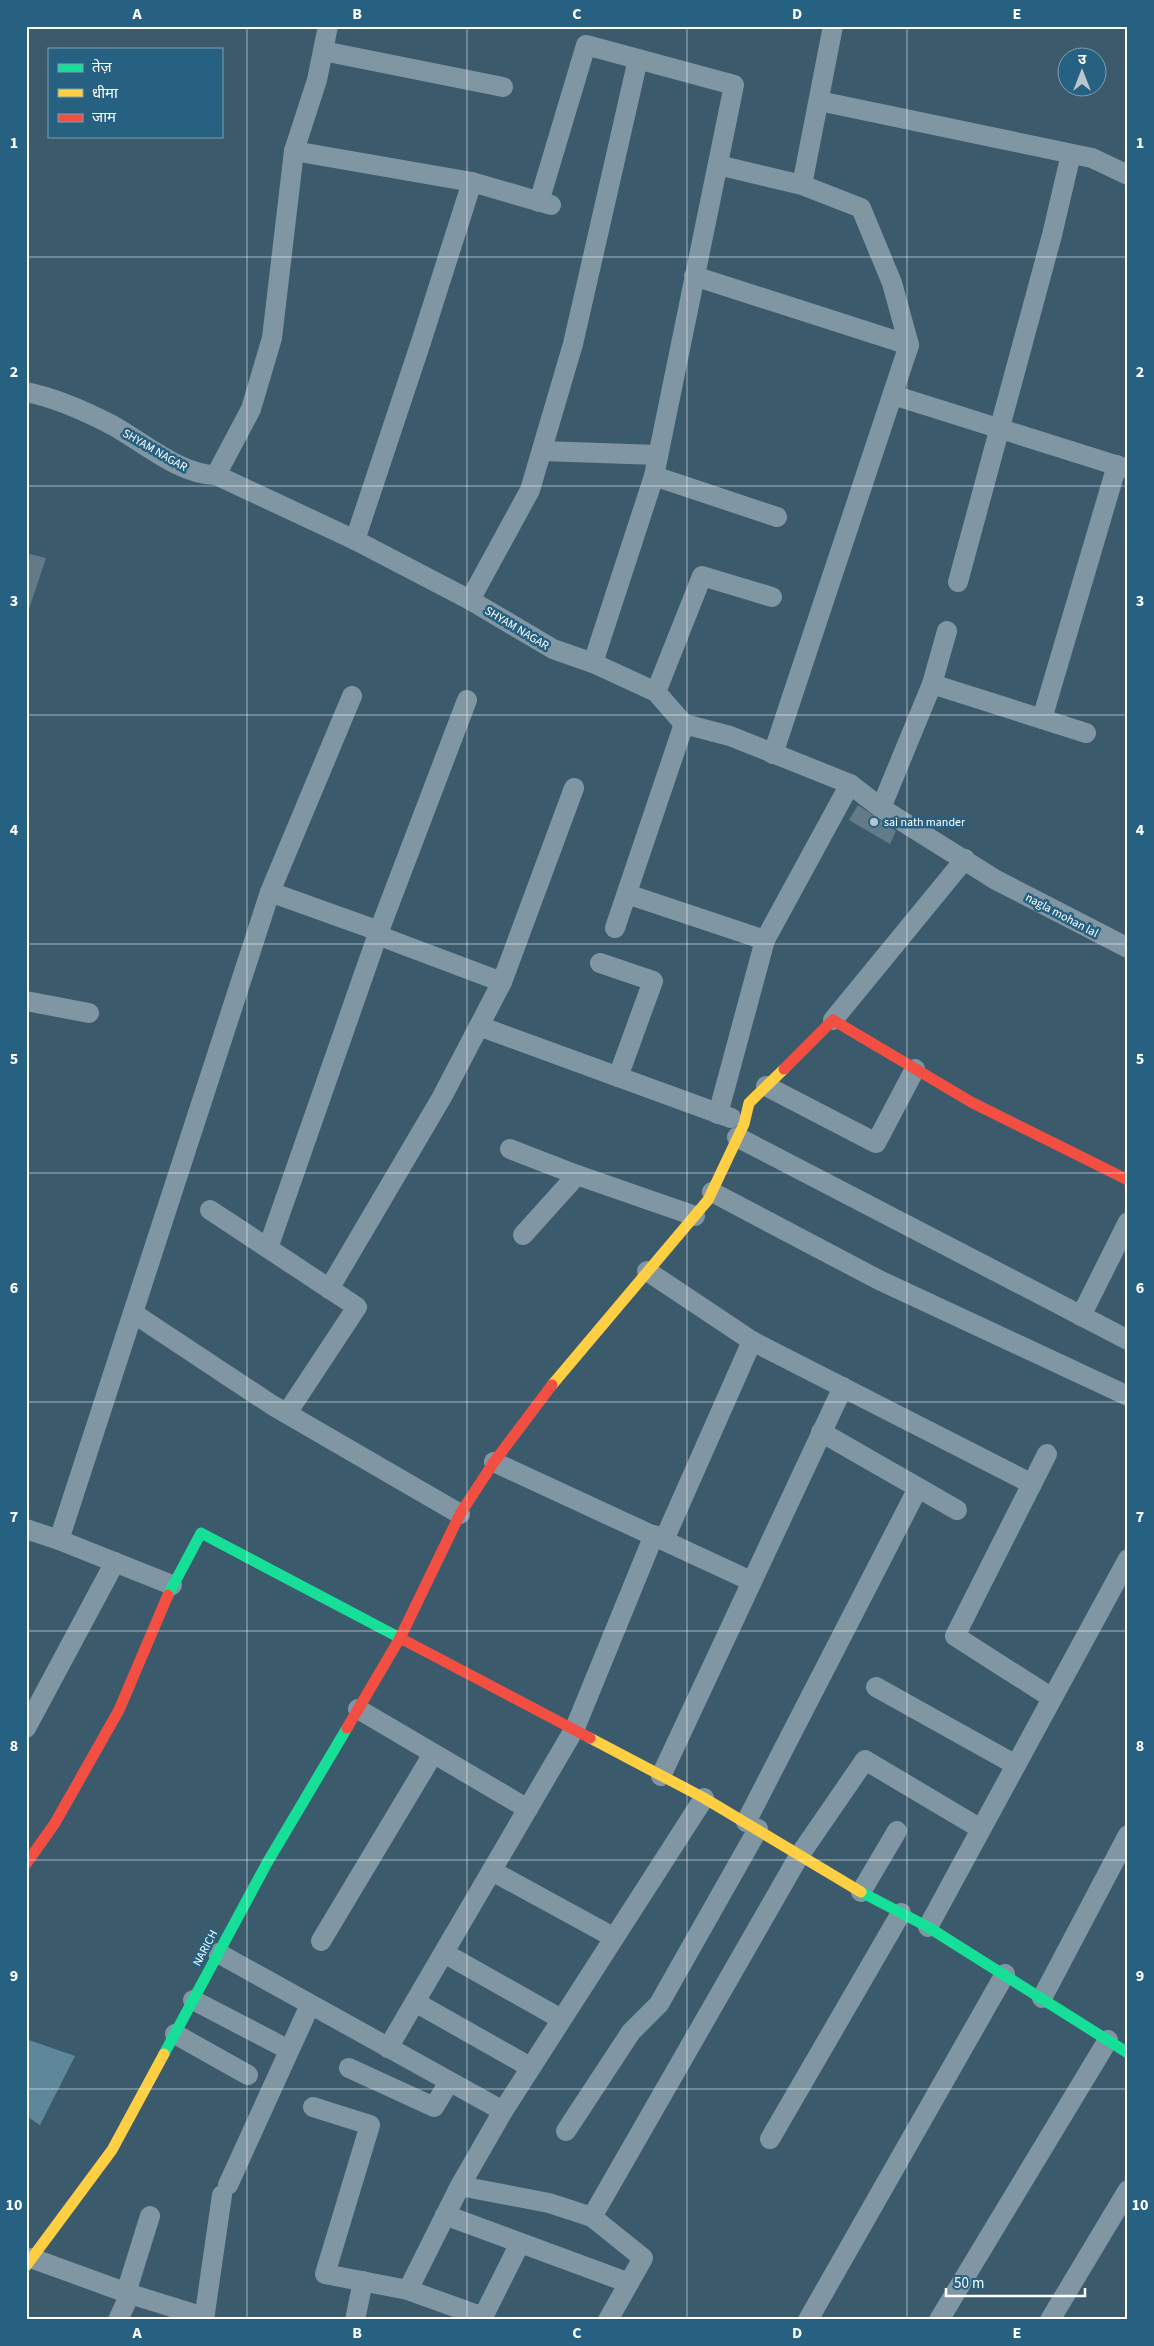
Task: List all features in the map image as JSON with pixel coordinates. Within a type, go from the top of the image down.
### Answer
[{"type":"street","points":[[216,475],[250,409],[272,338],[294,151],[317,80],[328,26]]},
{"type":"street","points":[[802,185],[833,26]]},
{"type":"street","points":[[294,151],[472,182],[545,204],[586,45],[734,85],[654,476],[594,664]]},
{"type":"street","points":[[323,51],[503,87]]},
{"type":"street","points":[[470,600],[530,490],[573,344],[638,59]]},
{"type":"street","points":[[818,101],[1092,158],[1128,175]]},
{"type":"street","points":[[958,582],[998,428],[1052,235],[1071,154]]},
{"type":"street","points":[[718,166],[802,185],[861,208],[892,283],[909,344],[773,754]]},
{"type":"street","points":[[355,540],[472,182]]},
{"type":"street","points":[[694,276],[909,344]]},
{"type":"street","name":"SHYAM NAGAR","points":[[26,392],[53,397],[112,425],[188,470],[203,475],[216,475],[355,540],[470,600],[554,649],[594,664],[656,692],[684,724]]},
{"type":"street","points":[[893,395],[998,428],[1124,464],[1042,719]]},
{"type":"street","points":[[542,451],[658,455]]},
{"type":"street","points":[[654,476],[777,517]]},
{"type":"street","points":[[656,692],[702,576],[772,597]]},
{"type":"street","points":[[881,808],[932,684],[947,631]]},
{"type":"street","points":[[932,684],[1086,733]]},
{"type":"street","points":[[59,1540],[270,892],[352,696]]},
{"type":"street","points":[[268,1248],[378,933],[467,700]]},
{"type":"street","points":[[615,928],[684,724],[730,736],[850,784],[881,808],[966,859],[833,1020],[971,1102],[1128,1180]]},
{"type":"street","points":[[718,1114],[765,940],[850,784]]},
{"type":"street","points":[[329,1289],[442,1097],[502,982],[574,788]]},
{"type":"street","name":"nagla mohan lal","points":[[966,859],[996,880],[1128,948]]},
{"type":"street","points":[[270,892],[502,982]]},
{"type":"street","points":[[627,894],[765,940]]},
{"type":"street","points":[[600,963],[653,980],[618,1077]]},
{"type":"street","points":[[26,1000],[88,1013]]},
{"type":"street","name":"NARICH","points":[[29,2262],[112,2150],[267,1863],[400,1638],[460,1514],[494,1462],[570,1362],[708,1200],[741,1130],[749,1103],[833,1020]]},
{"type":"street","points":[[479,1026],[718,1114],[741,1130],[1128,1340]]},
{"type":"street","points":[[766,1086],[876,1143],[915,1069]]},
{"type":"street","points":[[510,1149],[577,1175],[695,1216]]},
{"type":"street","points":[[523,1235],[577,1175]]},
{"type":"street","points":[[712,1192],[879,1280],[1128,1396]]},
{"type":"street","points":[[210,1210],[357,1307],[287,1414]]},
{"type":"street","points":[[1081,1316],[1128,1222]]},
{"type":"street","points":[[647,1272],[752,1341],[1032,1484]]},
{"type":"street","points":[[134,1313],[287,1414],[460,1514]]},
{"type":"street","points":[[388,2048],[575,1728],[659,1538],[752,1341]]},
{"type":"street","points":[[661,1776],[843,1387]]},
{"type":"street","points":[[821,1432],[957,1510]]},
{"type":"street","points":[[1047,1454],[954,1636],[1052,1698]]},
{"type":"street","points":[[494,1462],[751,1582]]},
{"type":"street","points":[[566,2131],[631,2032],[659,2004],[752,1826],[918,1488]]},
{"type":"street","points":[[26,1864],[54,1823],[119,1710],[172,1585],[202,1533],[575,1728],[704,1798],[861,1892],[928,1927],[1128,2053]]},
{"type":"street","points":[[28,1534],[59,1540],[172,1585]]},
{"type":"street","points":[[928,1927],[1128,1559]]},
{"type":"street","points":[[26,1728],[115,1562]]},
{"type":"street","points":[[876,1687],[1016,1764]]},
{"type":"street","points":[[358,1709],[528,1809]]},
{"type":"street","points":[[321,1942],[433,1754]]},
{"type":"street","points":[[592,2218],[799,1856],[865,1760],[981,1829]]},
{"type":"street","points":[[408,2290],[460,2186],[503,2111],[704,1798]]},
{"type":"street","points":[[861,1892],[897,1831]]},
{"type":"street","points":[[1042,1998],[1128,1835]]},
{"type":"street","points":[[492,1871],[613,1937]]},
{"type":"street","points":[[770,2139],[901,1913]]},
{"type":"street","points":[[444,1952],[561,2019]]},
{"type":"street","points":[[218,1954],[503,2111]]},
{"type":"street","points":[[808,2320],[1005,1974]]},
{"type":"street","points":[[193,2000],[289,2050]]},
{"type":"street","points":[[415,2002],[530,2067]]},
{"type":"street","points":[[29,2262],[204,2318],[225,2190],[310,2005]]},
{"type":"street","points":[[175,2034],[248,2075]]},
{"type":"street","points":[[939,2320],[1108,2040]]},
{"type":"street","points":[[349,2068],[434,2107],[449,2082]]},
{"type":"street","points":[[313,2107],[370,2125],[324,2274],[408,2290],[483,2318],[520,2243]]},
{"type":"street","points":[[460,2186],[549,2203],[592,2218],[643,2258],[608,2320]]},
{"type":"street","points":[[1050,2320],[1128,2190]]},
{"type":"street","points":[[445,2215],[629,2283]]},
{"type":"street","points":[[118,2320],[128,2293],[150,2216]]},
{"type":"street","points":[[355,2320],[363,2281]]},
{"type":"water","points":[[26,2039],[75,2056],[40,2125],[26,2116]]},
{"type":"building","points":[[26,553],[46,558],[29,609],[26,609]]},
{"type":"building","name":"sai nath mander","points":[[858,805],[896,831],[890,844],[849,820]]},
{"type":"traffic: fast","points":[[168,1595],[201,1533],[400,1638]]},
{"type":"traffic: fast","points":[[164,2054],[267,1863],[347,1728]]},
{"type":"traffic: fast","points":[[861,1892],[928,1927],[1128,2053]]},
{"type":"traffic: slow","points":[[552,1385],[708,1200],[744,1124],[749,1103],[784,1069]]},
{"type":"traffic: slow","points":[[590,1738],[704,1798],[861,1892]]},
{"type":"traffic: slow","points":[[26,2266],[112,2150],[164,2054]]},
{"type":"traffic: jam","points":[[784,1069],[833,1020],[971,1102],[1128,1180]]},
{"type":"traffic: jam","points":[[347,1728],[400,1638],[460,1514],[494,1462],[552,1385]]},
{"type":"traffic: jam","points":[[26,1864],[55,1823],[119,1710],[168,1595]]},
{"type":"traffic: jam","points":[[400,1638],[590,1738]]},
{"type":"place","name":"sai nath mander","points":[[874,822]]}]
